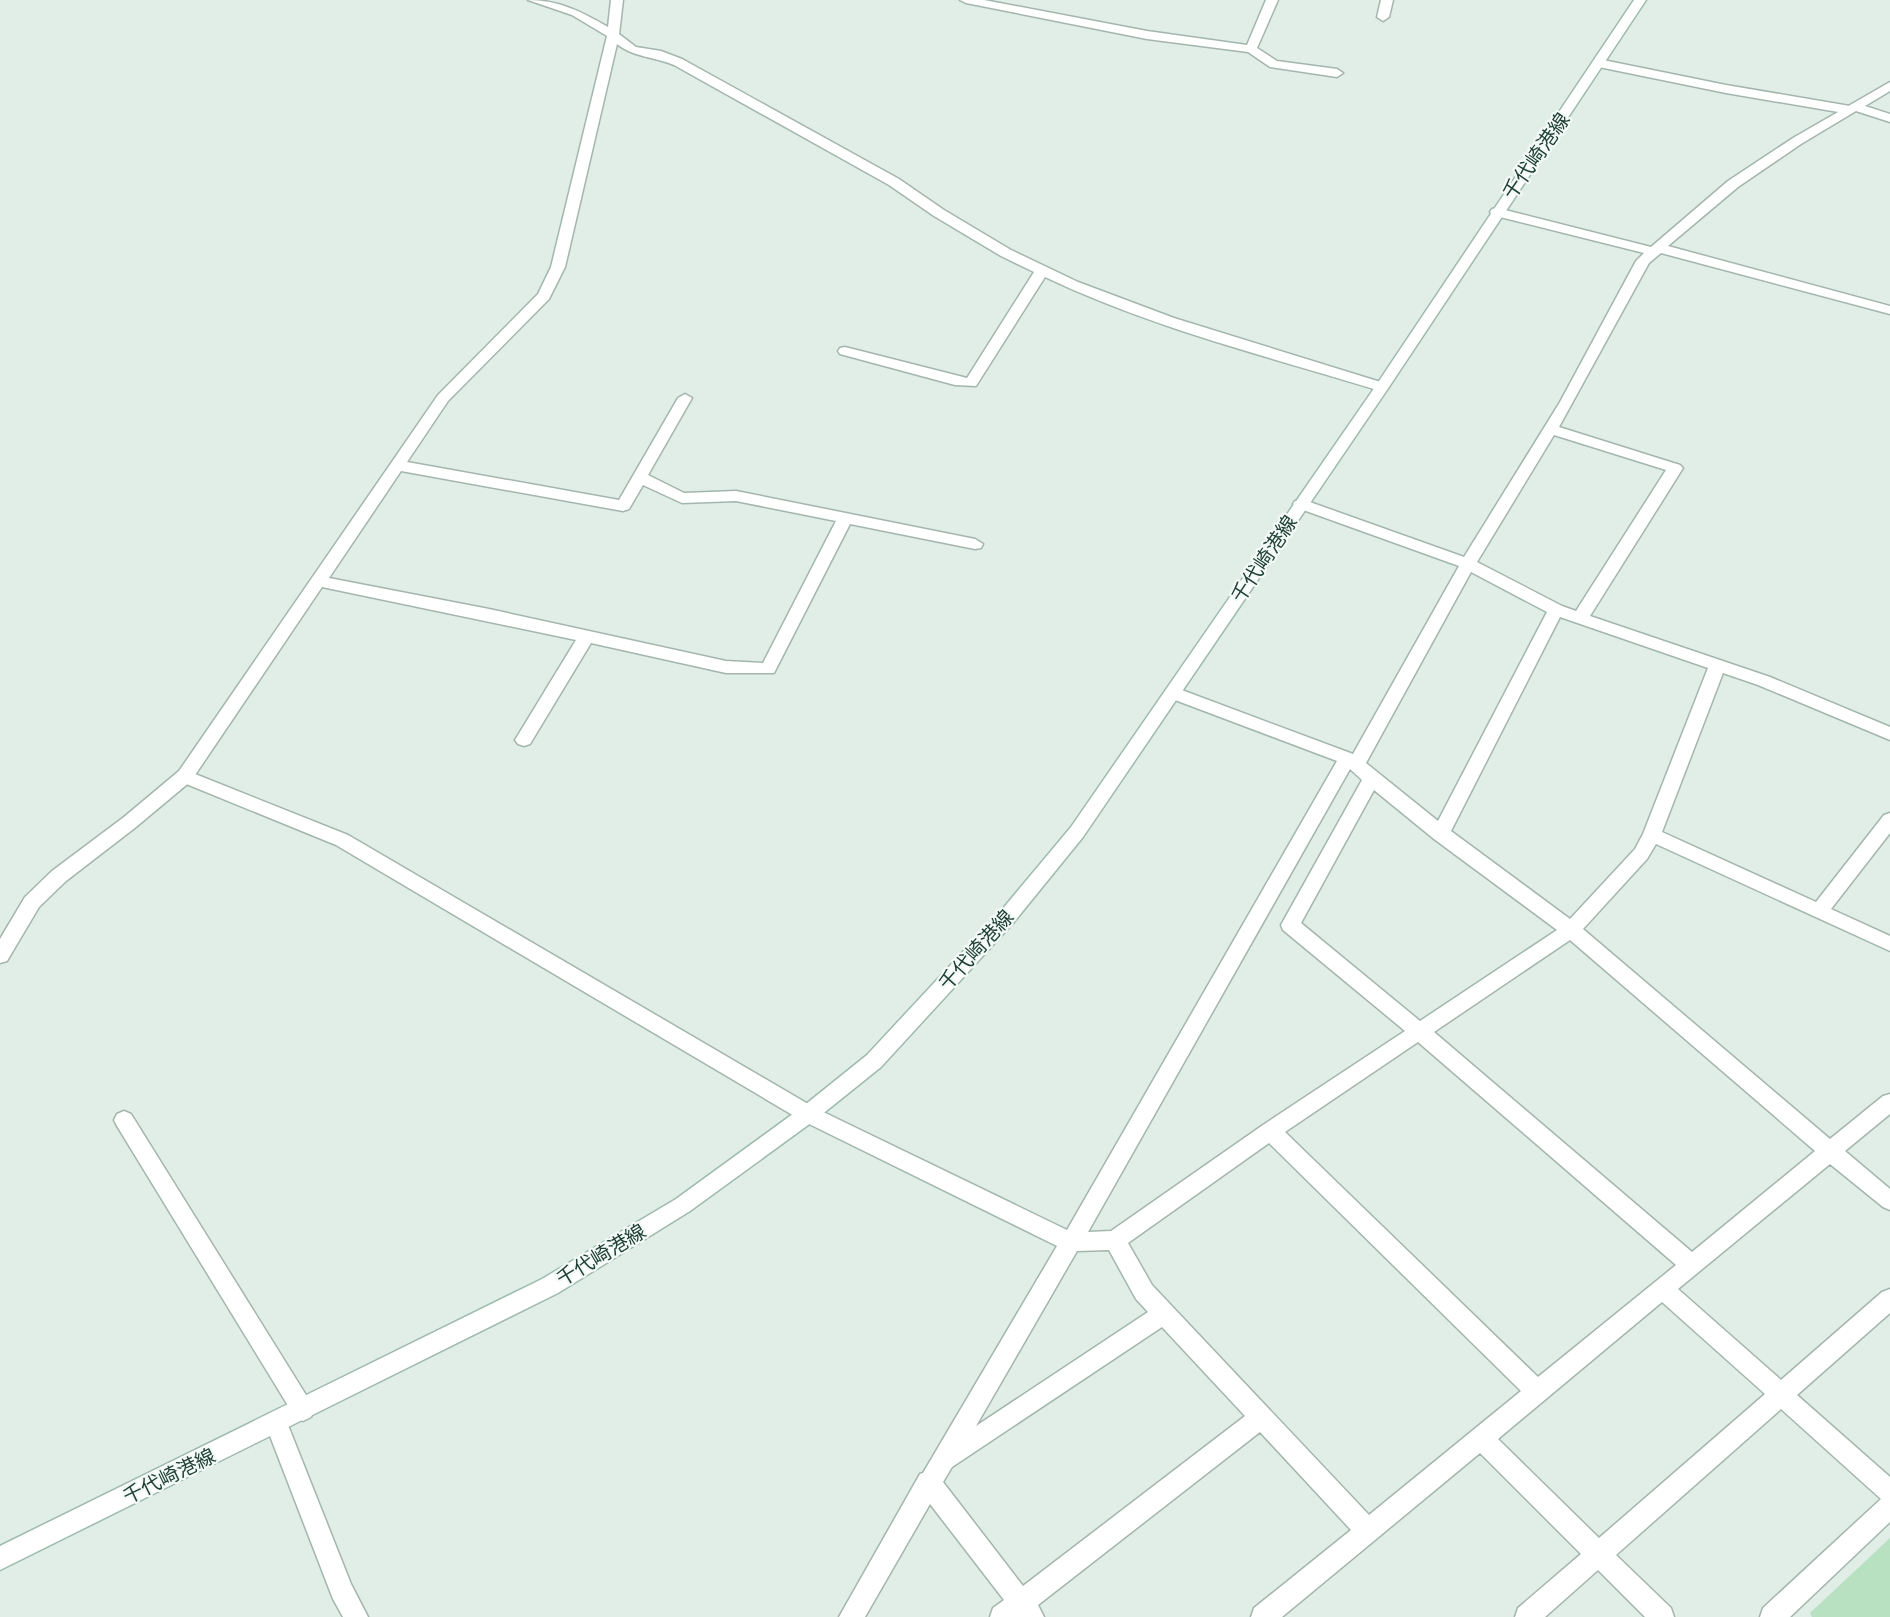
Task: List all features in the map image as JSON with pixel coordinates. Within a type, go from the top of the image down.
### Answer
[{"type":"street","points":[[534,0],[576,13],[613,35],[632,50],[657,54],[678,62],[894,182],[939,213],[1006,253],[1073,285],[1168,321],[1382,387]]},
{"type":"street","points":[[0,956],[17,924],[39,896],[59,876],[130,822],[185,776],[443,398],[544,296],[558,267],[598,106],[613,35],[617,0]]},
{"type":"street","points":[[966,0],[1147,35],[1251,48],[1274,64],[1337,73]]},
{"type":"street","points":[[1251,48],[1272,0]]},
{"type":"street","points":[[1383,17],[1387,0]]},
{"type":"street","name":"千代崎港線","points":[[0,1558],[550,1286],[683,1205],[808,1114],[874,1061],[1007,918],[1077,832],[1382,387],[1640,0]]},
{"type":"street","points":[[1598,63],[1726,89],[1852,108],[1890,118]]},
{"type":"street","points":[[851,1617],[1468,564],[1551,429],[1643,261],[1733,183],[1797,141],[1890,86]]},
{"type":"street","points":[[1497,212],[1770,276],[1890,310]]},
{"type":"street","points":[[845,351],[955,381],[971,383],[1042,270]]},
{"type":"street","points":[[397,465],[623,506],[685,398]]},
{"type":"street","points":[[1551,429],[1675,468],[1581,616]]},
{"type":"street","points":[[640,477],[682,498],[736,496],[975,544]]},
{"type":"street","points":[[1301,504],[1468,564],[1556,610],[1581,616],[1764,681],[1890,734]]},
{"type":"street","points":[[318,581],[726,667],[768,669],[845,518]]},
{"type":"street","points":[[1440,834],[1556,610]]},
{"type":"street","points":[[524,740],[587,636]]},
{"type":"street","points":[[185,776],[342,840],[808,1114],[1071,1242],[1115,1240],[1270,1131],[1571,930],[1641,854],[1652,836],[1718,664]]},
{"type":"street","points":[[1173,693],[1352,761],[1440,834],[1571,930],[1829,1152],[1890,1201]]},
{"type":"street","points":[[1372,778],[1290,925],[1420,1032],[1692,1265]]},
{"type":"street","points":[[1819,911],[1890,820]]},
{"type":"street","points":[[1652,836],[1890,944]]},
{"type":"street","points":[[1275,1613],[1367,1530],[1890,1102]]},
{"type":"street","points":[[124,1120],[303,1410]]},
{"type":"street","points":[[1270,1131],[1538,1392]]},
{"type":"street","points":[[1115,1240],[1144,1292],[1163,1314],[1367,1530]]},
{"type":"street","points":[[1663,1289],[1890,1492]]},
{"type":"street","points":[[1527,1617],[1890,1299]]},
{"type":"street","points":[[934,1472],[1163,1314]]},
{"type":"street","points":[[1002,1617],[1026,1610],[1261,1417]]},
{"type":"street","points":[[276,1423],[342,1591],[356,1617]]},
{"type":"street","points":[[1481,1438],[1662,1617]]},
{"type":"street","points":[[934,1472],[1026,1610]]},
{"type":"street","points":[[1779,1615],[1890,1506]]},
{"type":"green space","points":[[1890,1538],[1890,1617],[1812,1617],[1810,1613]]}]
